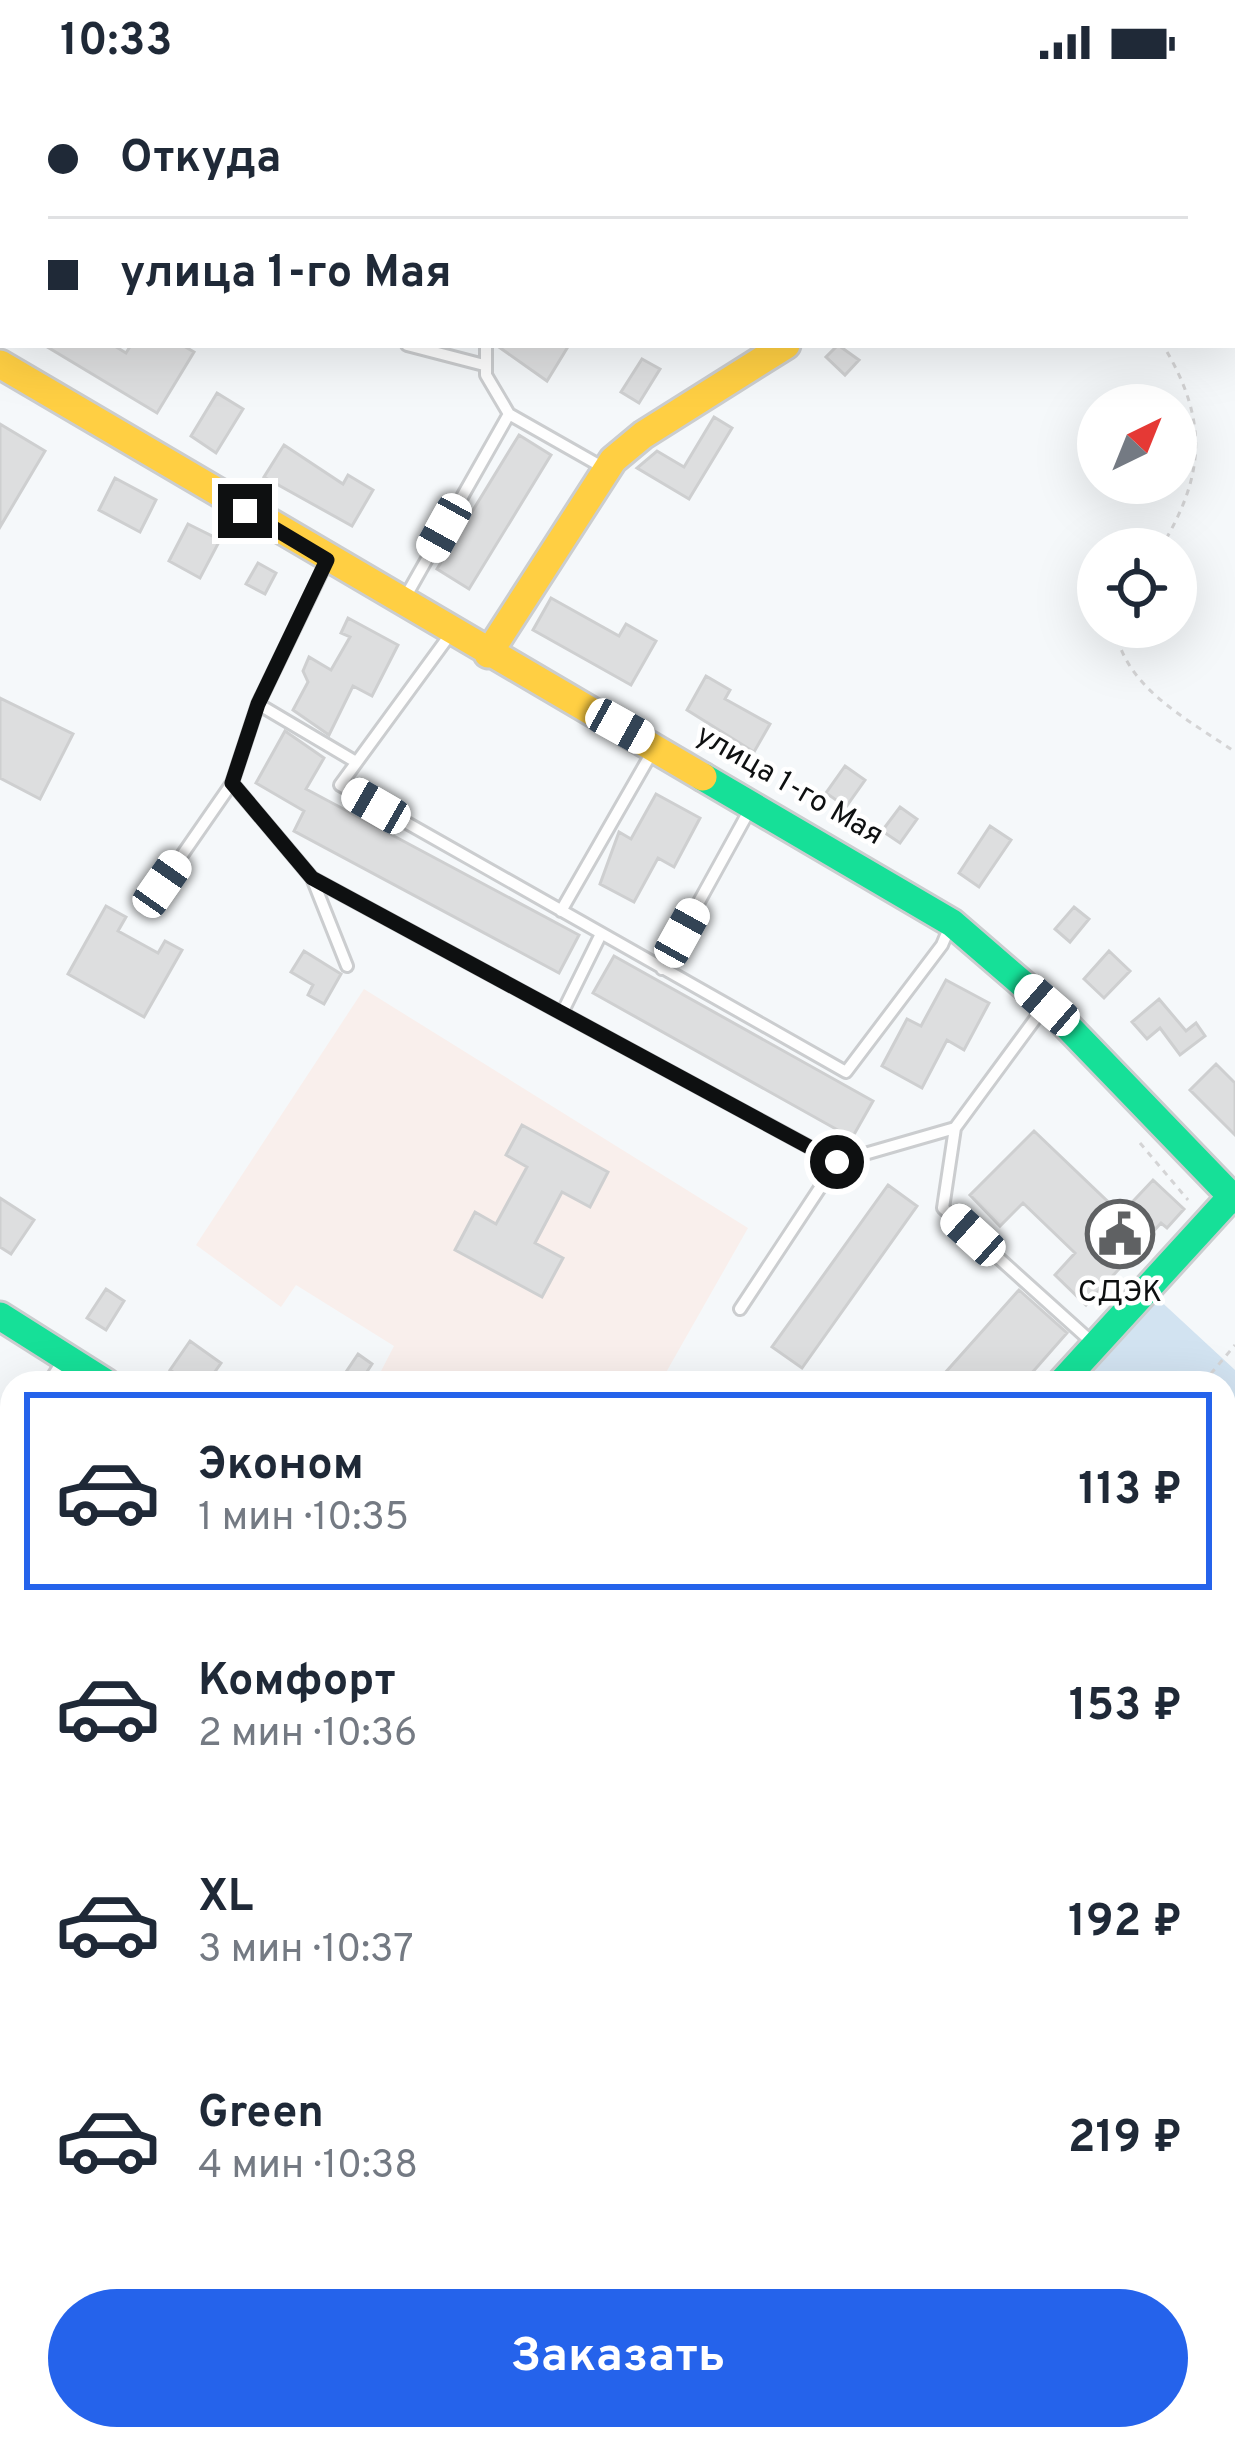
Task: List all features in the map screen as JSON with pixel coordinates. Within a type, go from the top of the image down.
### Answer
[{"type":"street","points":[[488,653],[605,469],[643,435],[781,348]]},
{"type":"street","name":"улица 1-го Мая","points":[[0,364],[401,604],[754,803],[952,922],[1047,1005],[1233,1198]]},
{"type":"street","points":[[1071,1371],[1233,1198]]},
{"type":"street","points":[[0,1316],[61,1371]]},
{"type":"lane","points":[[418,348],[484,365]]},
{"type":"lane","points":[[486,348],[484,365],[509,414],[605,469]]},
{"type":"lane","points":[[401,604],[509,414]]},
{"type":"lane","points":[[162,884],[232,783],[258,704],[327,560]]},
{"type":"lane","points":[[452,632],[340,785],[846,1072],[942,945],[952,922]]},
{"type":"lane","points":[[258,704],[356,762]]},
{"type":"lane","points":[[561,911],[655,746]]},
{"type":"lane","points":[[232,783],[312,878],[347,966]]},
{"type":"lane","points":[[662,969],[754,803]]},
{"type":"lane","points":[[312,878],[837,1162]]},
{"type":"lane","points":[[562,1011],[601,934]]},
{"type":"lane","points":[[1047,1005],[955,1128],[943,1208],[1095,1344]]},
{"type":"lane","points":[[740,1309],[837,1162],[955,1128]]},
{"type":"path","points":[[1165,348],[1179,371],[1195,423],[1197,473],[1187,505],[1173,528]]},
{"type":"path","points":[[1118,648],[1121,660],[1159,698],[1235,752]]},
{"type":"path","points":[[1213,1371],[1235,1345]]},
{"type":"shaded area","points":[[364,989],[748,1228],[667,1371],[381,1371],[394,1346],[296,1285],[281,1307],[196,1245]]},
{"type":"shaded area","points":[[1155,1296],[1235,1370],[1235,1371],[1091,1371]]},
{"type":"building","points":[[49,348],[118,348],[126,353],[129,348],[187,348],[194,352],[157,413]]},
{"type":"building","points":[[500,348],[567,348],[547,381]]},
{"type":"building","points":[[842,348],[859,360],[845,375],[826,357]]},
{"type":"building","points":[[642,359],[660,369],[639,403],[621,392]]},
{"type":"building","points":[[217,393],[243,409],[216,453],[191,436]]},
{"type":"building","points":[[714,417],[732,428],[689,499],[637,468],[657,451],[684,467]]},
{"type":"building","points":[[0,424],[45,451],[0,527]]},
{"type":"building","points":[[519,435],[551,455],[469,589],[437,569]]},
{"type":"building","points":[[284,445],[343,484],[348,475],[373,490],[352,526],[264,477]]},
{"type":"building","points":[[115,478],[156,500],[140,532],[99,510]]},
{"type":"building","points":[[188,524],[220,540],[200,578],[169,561]]},
{"type":"building","points":[[258,563],[276,573],[265,594],[246,584]]},
{"type":"building","points":[[551,598],[619,636],[626,624],[656,641],[631,685],[533,630]]},
{"type":"building","points":[[348,618],[398,645],[372,696],[353,686],[329,735],[293,710],[308,682],[303,671],[309,657],[331,670],[350,637],[341,633]]},
{"type":"building","points":[[706,676],[730,690],[725,699],[770,724],[754,752],[687,710]]},
{"type":"building","points":[[0,698],[73,734],[40,799],[0,778]]},
{"type":"building","points":[[285,731],[324,758],[306,789],[579,935],[559,973],[294,831],[304,811],[256,783]]},
{"type":"building","points":[[845,766],[865,780],[846,807],[826,793]]},
{"type":"building","points":[[656,794],[700,818],[674,867],[658,858],[634,902],[600,884],[619,832],[631,839]]},
{"type":"building","points":[[900,807],[917,819],[900,843],[882,831]]},
{"type":"building","points":[[990,826],[1011,840],[979,887],[959,873]]},
{"type":"building","points":[[106,906],[126,917],[118,931],[158,953],[165,941],[182,950],[144,1017],[68,974]]},
{"type":"building","points":[[1074,907],[1089,919],[1070,942],[1055,929]]},
{"type":"building","points":[[304,951],[341,974],[324,1004],[308,995],[313,985],[291,972]]},
{"type":"building","points":[[1109,951],[1130,971],[1104,998],[1084,979]]},
{"type":"building","points":[[614,956],[873,1101],[852,1138],[593,993]]},
{"type":"building","points":[[946,980],[989,1003],[964,1050],[947,1040],[922,1088],[882,1066],[907,1019],[921,1026]]},
{"type":"building","points":[[1159,999],[1186,1031],[1196,1023],[1205,1036],[1180,1055],[1160,1028],[1147,1039],[1132,1022]]},
{"type":"building","points":[[1216,1064],[1235,1083],[1235,1135],[1190,1090]]},
{"type":"building","points":[[522,1125],[608,1172],[590,1207],[562,1192],[535,1243],[563,1258],[542,1297],[455,1250],[475,1212],[496,1224],[527,1167],[506,1155]]},
{"type":"building","points":[[1034,1131],[1121,1214],[1153,1180],[1184,1209],[1167,1228],[1161,1223],[1086,1305],[1055,1275],[1075,1253],[1023,1203],[1000,1226],[970,1195]]},
{"type":"building","points":[[888,1185],[917,1206],[802,1368],[772,1347]]},
{"type":"building","points":[[0,1198],[34,1220],[11,1254],[0,1247]]},
{"type":"building","points":[[106,1289],[124,1301],[106,1330],[87,1318]]},
{"type":"building","points":[[1019,1290],[1067,1333],[1034,1371],[947,1371]]},
{"type":"building","points":[[190,1341],[221,1363],[215,1371],[170,1370]]},
{"type":"building","points":[[358,1354],[372,1364],[367,1371],[347,1371]]},
{"type":"traffic: fast","points":[[703,777],[952,923],[1047,1005],[1235,1200]]},
{"type":"traffic: fast","points":[[1072,1371],[1231,1197]]},
{"type":"traffic: fast","points":[[0,1316],[87,1371]]},
{"type":"traffic: slow","points":[[488,654],[613,460],[643,435],[781,348]]},
{"type":"traffic: slow","points":[[0,364],[703,777]]},
{"type":"place","name":"СДЭК","points":[[1120,1234]]},
{"type":"route","points":[[245,511],[327,560],[258,704],[232,783],[312,878],[837,1162]]}]
